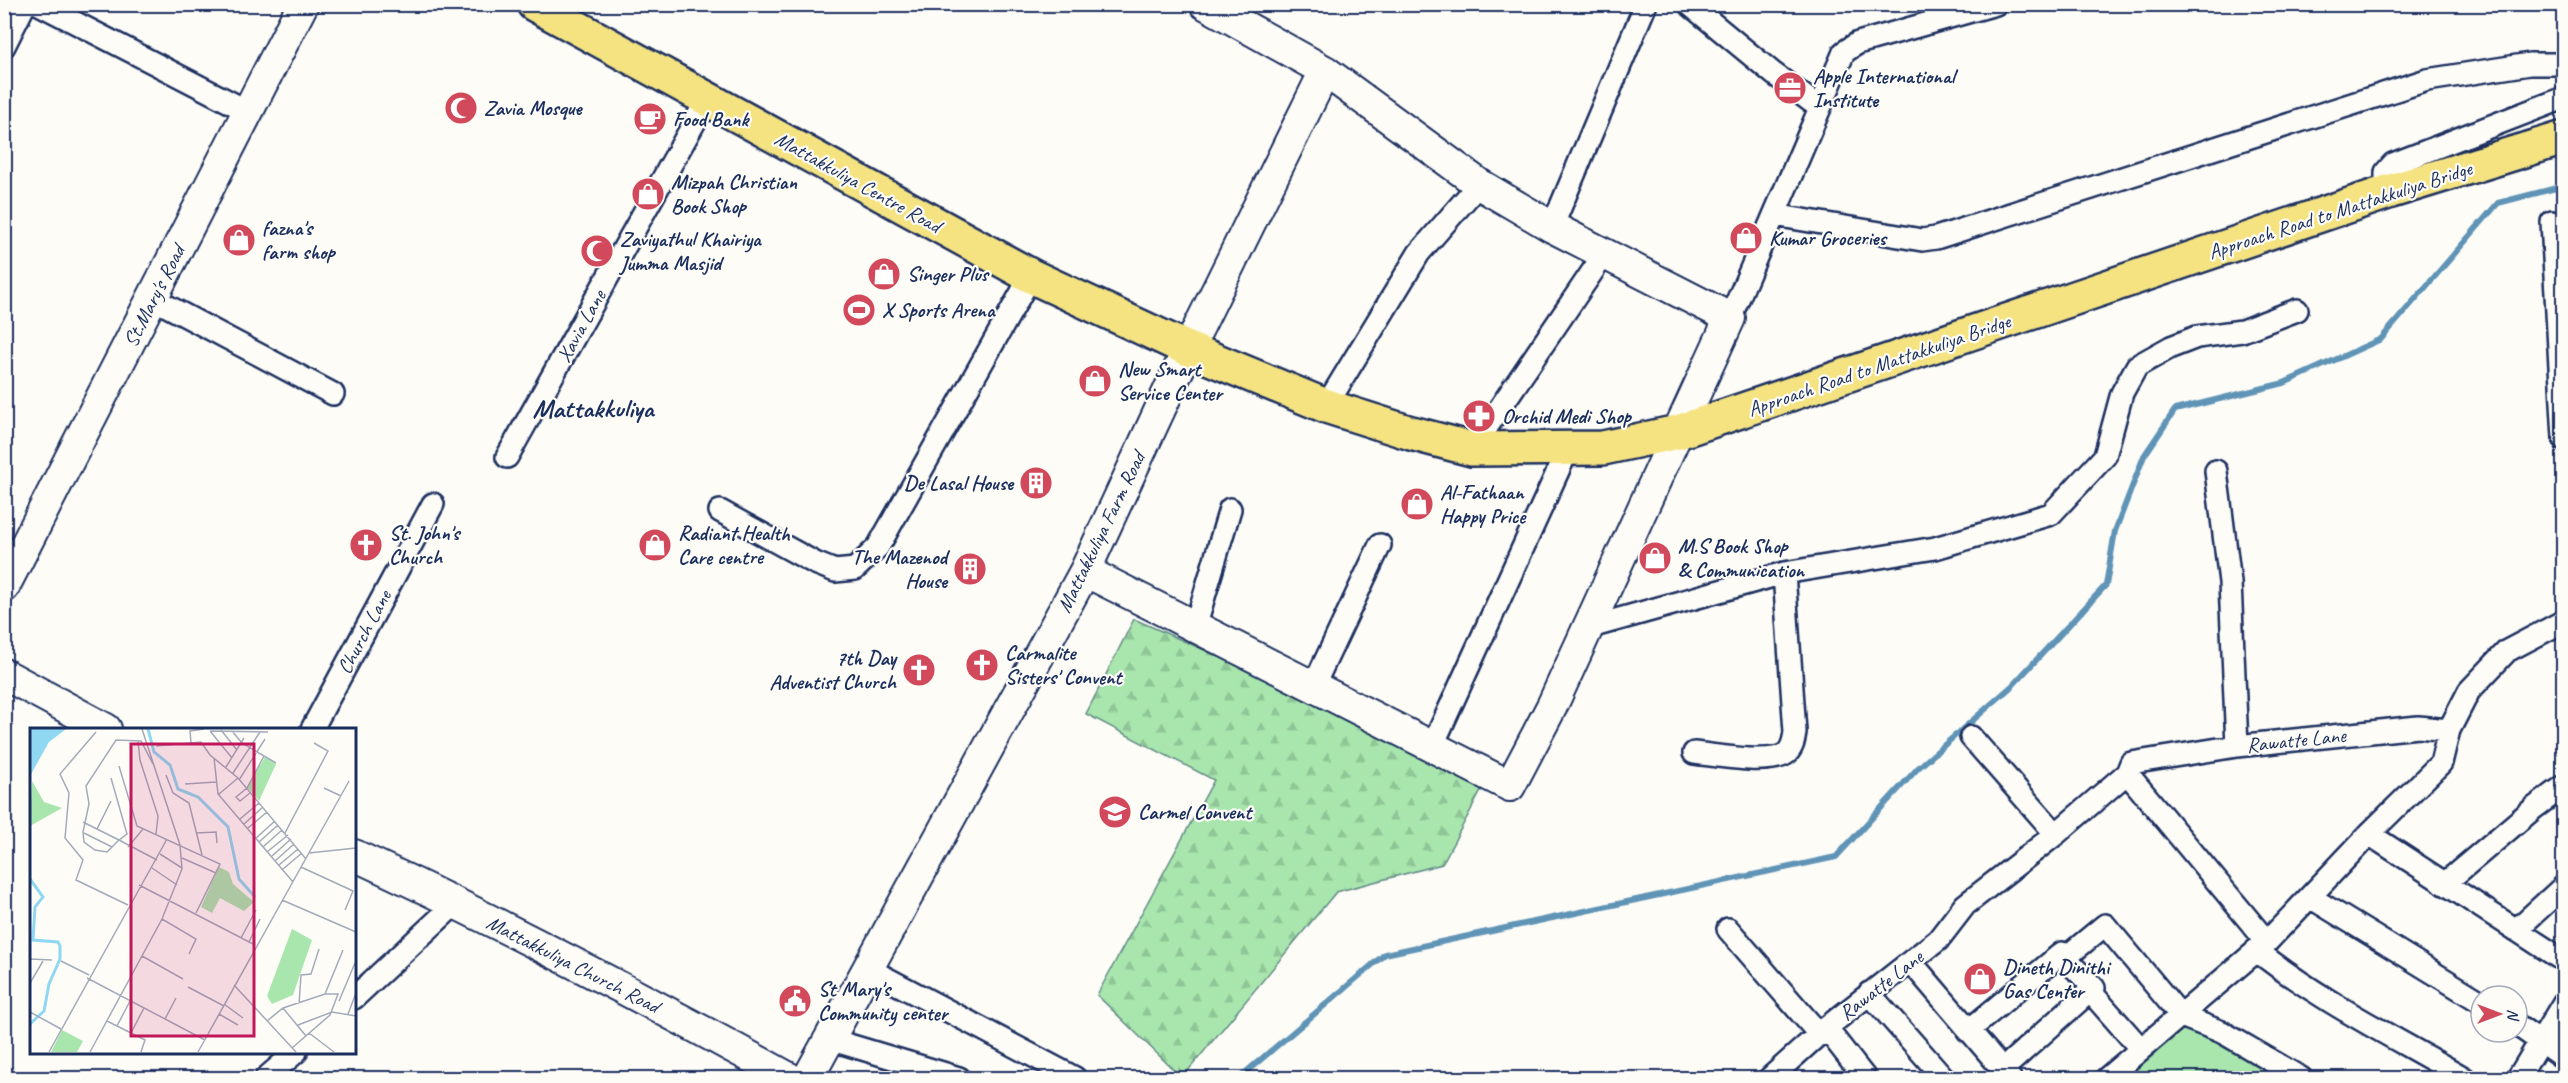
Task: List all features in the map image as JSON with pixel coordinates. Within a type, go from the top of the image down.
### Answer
[{"type":"main road","name":"Mattakkuliya Centre Road","points":[[534,4],[1031,276],[1188,349]]},
{"type":"main road","name":"Approach Road to Mattakkuliya Bridge","points":[[1188,349],[1326,406],[1411,433],[1472,449],[1603,448],[1678,432],[2391,191],[2564,138]]},
{"type":"street","points":[[4,46],[25,4]]},
{"type":"street","points":[[39,4],[249,112]]},
{"type":"street","name":"St.Mary's Road","points":[[4,587],[303,4]]},
{"type":"street","points":[[1205,4],[1325,71],[1479,184],[1552,227],[1731,318]]},
{"type":"street","points":[[1552,227],[1646,4]]},
{"type":"street","points":[[1689,4],[1774,74],[1820,108]]},
{"type":"street","points":[[1085,571],[1510,786],[1552,706],[1731,318],[1844,52],[1858,43],[1996,4]]},
{"type":"street","points":[[1774,215],[1922,240],[1936,238],[2427,80],[2530,64],[2564,63]]},
{"type":"street","name":"Mattakkuliya Farm Road","points":[[808,1078],[1085,571],[1188,349],[1325,71]]},
{"type":"street","points":[[2391,191],[2386,181],[2386,172],[2393,164],[2564,98]]},
{"type":"street","name":"Xavia Lane","points":[[507,457],[707,100]]},
{"type":"street","points":[[1326,406],[1419,253],[1479,184]]},
{"type":"street","points":[[2552,222],[2564,439]]},
{"type":"street","points":[[1472,449],[1605,253]]},
{"type":"street","points":[[720,511],[815,563],[835,571],[855,569],[878,547],[1031,276]]},
{"type":"street","points":[[152,298],[333,394]]},
{"type":"street","points":[[1587,628],[1784,573],[1935,548],[2051,514],[2105,456],[2122,393],[2136,366],[2171,347],[2197,337],[2242,331],[2297,310]]},
{"type":"street","points":[[1432,747],[1568,449]]},
{"type":"street","points":[[2216,471],[2230,582],[2237,746]]},
{"type":"street","name":"Church Lane","points":[[313,728],[433,504]]},
{"type":"street","points":[[1195,627],[1230,509]]},
{"type":"street","points":[[1313,687],[1380,545]]},
{"type":"street","points":[[1694,753],[1761,759],[1777,758],[1786,754],[1792,746],[1795,732],[1784,573]]},
{"type":"street","points":[[2107,1078],[2262,946],[2369,834],[2441,763],[2449,730],[2469,691],[2507,651],[2564,621]]},
{"type":"street","points":[[4,674],[104,728]]},
{"type":"street","name":"Rawatte Lane","points":[[1770,1078],[1869,993],[1938,940],[1965,905],[2056,834],[2127,773],[2131,763],[2237,746],[2418,727],[2449,730]]},
{"type":"street","points":[[1971,736],[2056,834]]},
{"type":"street","points":[[2127,773],[2262,946],[2286,973],[2340,1008],[2464,1078]]},
{"type":"street","points":[[2444,884],[2534,808],[2564,786]]},
{"type":"street","points":[[2369,834],[2564,961]]},
{"type":"street","name":"Mattakkuliya Church Road","points":[[356,856],[686,1022],[789,1078]]},
{"type":"street","points":[[2516,930],[2564,886]]},
{"type":"street","points":[[2310,897],[2469,995]]},
{"type":"street","points":[[356,996],[455,904]]},
{"type":"street","points":[[2065,958],[2106,925],[2181,1016],[2222,1032],[2301,1078]]},
{"type":"street","points":[[1728,929],[1866,1078]]},
{"type":"street","points":[[1911,962],[1968,1031],[2006,1074],[2094,988],[2062,953],[1968,1031]]},
{"type":"street","points":[[867,968],[1075,1078]]},
{"type":"street","points":[[2090,991],[2141,1049]]},
{"type":"street","points":[[1869,993],[1944,1078]]},
{"type":"street","points":[[2518,1078],[2564,1002]]},
{"type":"street","points":[[2529,1032],[2564,1058]]},
{"type":"street","points":[[829,1039],[959,1078]]},
{"type":"street","points":[[266,1078],[295,1053]]},
{"type":"green space","points":[[1134,619],[1489,776],[1442,864],[1336,892],[1182,1078],[1097,995],[1214,780],[1086,714]]},
{"type":"green space","points":[[2188,1016],[2292,1078],[2120,1078]]},
{"type":"waterway","points":[[1239,1078],[1385,954],[1836,857],[1918,768],[2012,686],[2106,585],[2115,531],[2144,456],[2175,410],[2284,383],[2381,339],[2498,203],[2564,186]]},
{"type":"place","name":"Apple International Institute","points":[[1790,88]]},
{"type":"place","name":"Zavia Mosque","points":[[461,108]]},
{"type":"place","name":"Food Bank","points":[[650,119]]},
{"type":"place","name":"Mizpah Christian Book Shop","points":[[648,194]]},
{"type":"place","name":"Kumar Groceries","points":[[1746,238]]},
{"type":"place","name":"fazna's farm shop","points":[[239,240]]},
{"type":"place","name":"Zaviyathul Khairiya Jumma Masjid","points":[[597,251]]},
{"type":"place","name":"Singer Plus","points":[[884,274]]},
{"type":"place","name":"X Sports Arena","points":[[859,310]]},
{"type":"place","name":"New Smart Service Center","points":[[1095,381]]},
{"type":"place","name":"Orchid Medi Shop","points":[[1479,416]]},
{"type":"place","name":"De Lasal House","points":[[1036,483]]},
{"type":"place","name":"Al-Fathaan Happy Price","points":[[1417,504]]},
{"type":"place","name":"St. John's Church","points":[[366,545]]},
{"type":"place","name":"Radiant Health Care centre","points":[[655,545]]},
{"type":"place","name":"M.S Book Shop & Communication","points":[[1655,558]]},
{"type":"place","name":"The Mazenod House","points":[[970,569]]},
{"type":"place","name":"Carmalite Sisters' Convent","points":[[982,665]]},
{"type":"place","name":"7th Day Adventist Church","points":[[919,670]]},
{"type":"place","name":"Carmel Convent","points":[[1115,812]]},
{"type":"place","name":"Dineth Dinithi Gas Center","points":[[1980,979]]},
{"type":"place","name":"St Mary's Community center","points":[[795,1001]]},
{"type":"district","name":"Mattakkuliya","points":[[593,408]]}]
